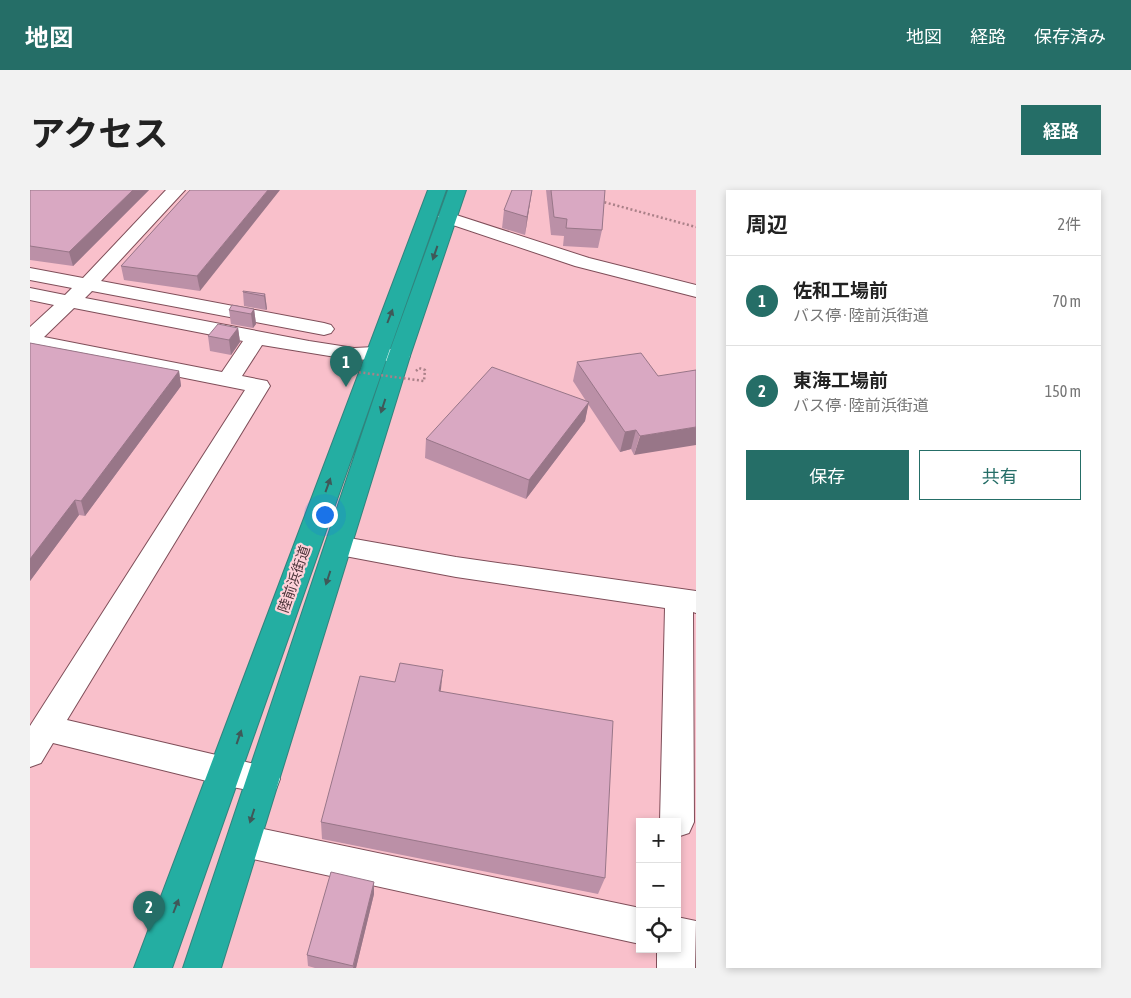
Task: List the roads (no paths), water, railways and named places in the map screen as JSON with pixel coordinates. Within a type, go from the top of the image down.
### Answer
[{"type":"highway","name":"陸前浜街道","points":[[153,968],[227,772],[395,362],[437,190]]},
{"type":"highway","name":"陸前浜街道","points":[[202,968],[264,779],[395,362],[457,190]]},
{"type":"street","points":[[30,340],[88,284],[176,190]]},
{"type":"street","points":[[447,217],[582,262],[696,291]]},
{"type":"street","points":[[30,274],[324,329]]},
{"type":"street","points":[[30,294],[256,338],[395,362]]},
{"type":"street","points":[[228,380],[256,338]]},
{"type":"street","points":[[30,340],[259,386],[38,740],[264,779]]},
{"type":"street","points":[[338,546],[456,567],[687,601],[677,818]]},
{"type":"street","points":[[244,841],[636,925]]},
{"type":"street","points":[[681,935],[696,938]]},
{"type":"street","points":[[676,953],[676,968]]},
{"type":"place","name":"佐和工場前","points":[[346,387]]},
{"type":"place","name":"東海工場前","points":[[149,932]]}]
